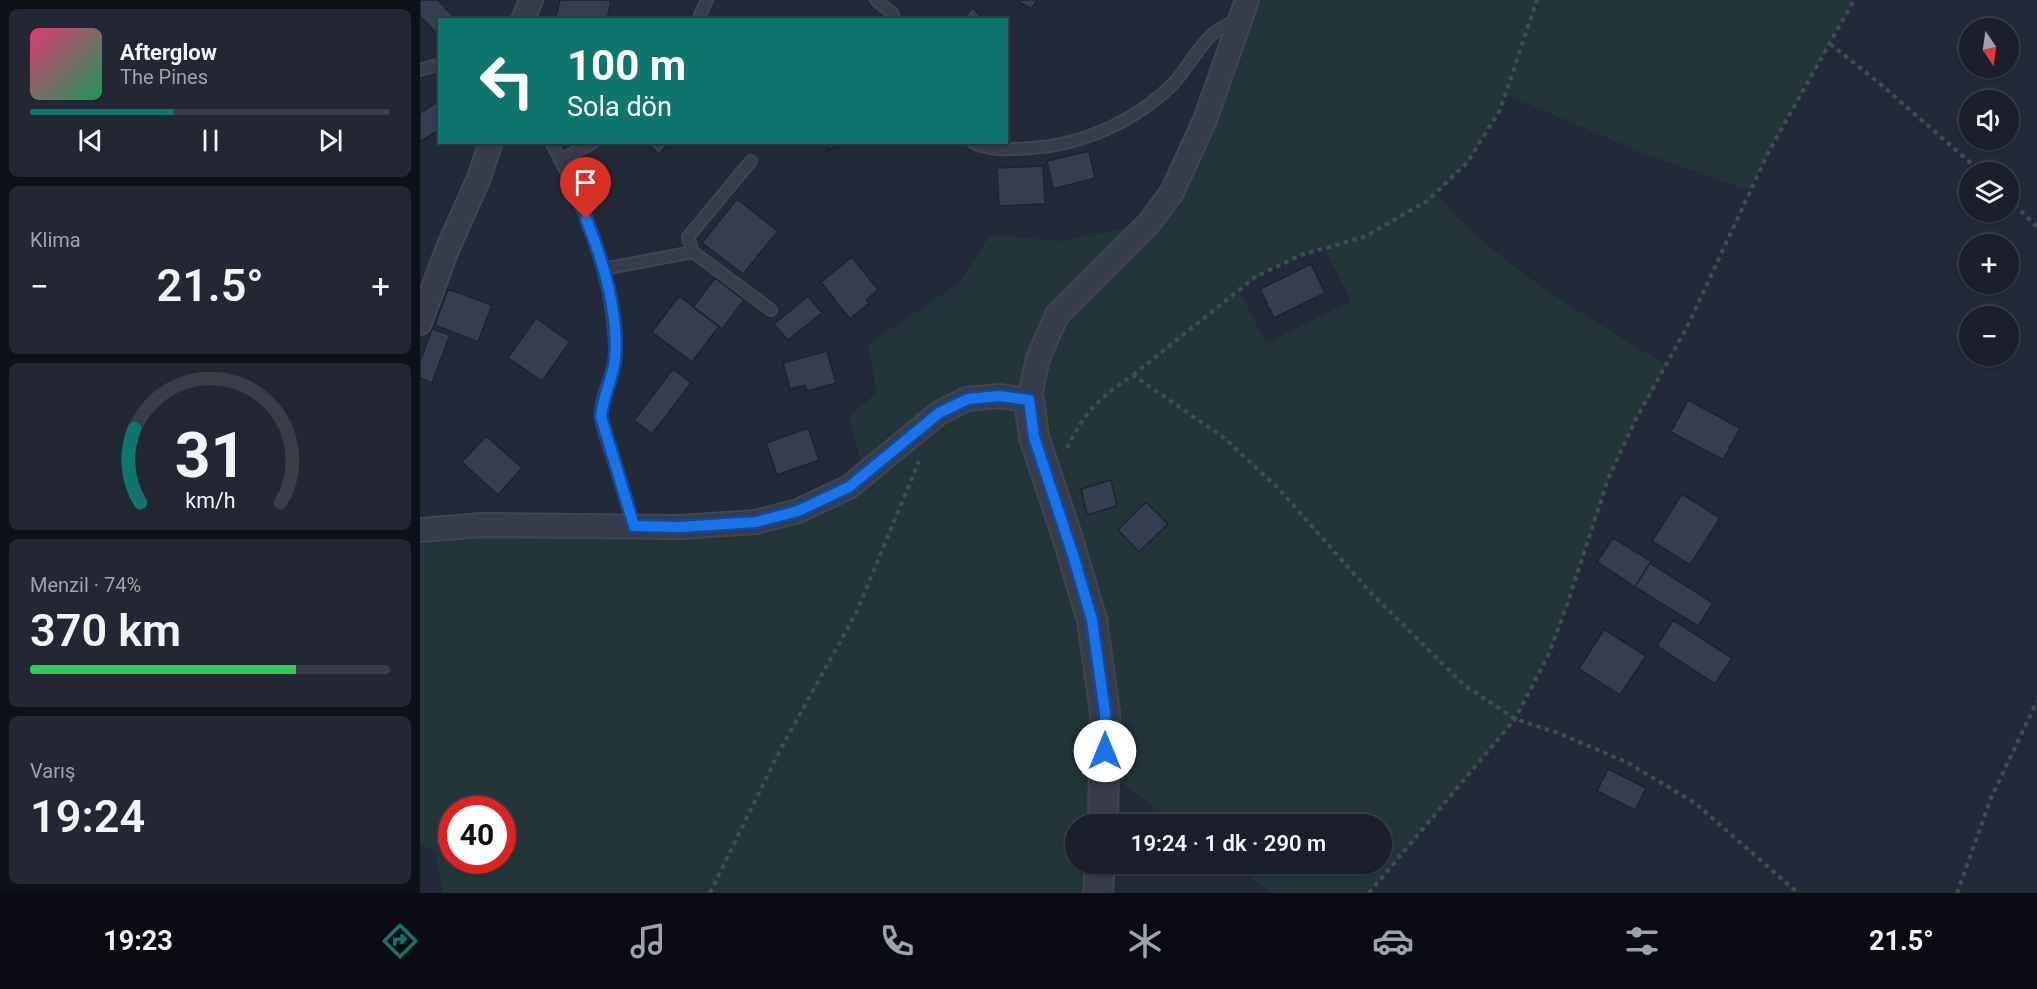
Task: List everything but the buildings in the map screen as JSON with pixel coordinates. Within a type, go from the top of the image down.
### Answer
[{"type":"street","points":[[524,18],[531,0]]},
{"type":"street","points":[[1103,814],[1105,712],[1092,620],[1034,437],[1029,400],[1038,358],[1057,315],[1149,223],[1172,192],[1205,120],[1244,9]]},
{"type":"street","points":[[420,323],[447,250],[479,178],[490,144]]},
{"type":"street","points":[[420,530],[481,525],[680,527],[756,522],[798,511],[849,487],[939,413],[968,399],[999,396],[1029,400]]},
{"type":"street","points":[[1098,893],[1099,874]]},
{"type":"lane","points":[[699,18],[707,0]]},
{"type":"lane","points":[[876,0],[892,13],[894,18]]},
{"type":"lane","points":[[980,144],[1001,149],[1041,147],[1081,139],[1110,129],[1144,108],[1166,89],[1213,34],[1244,9]]},
{"type":"lane","points":[[420,70],[438,65]]},
{"type":"lane","points":[[552,144],[594,238],[603,269],[615,332],[615,360],[602,400],[601,417],[634,526]]},
{"type":"lane","points":[[560,160],[590,144]]},
{"type":"lane","points":[[751,161],[688,237],[693,252],[771,310]]},
{"type":"lane","points":[[603,269],[693,252]]},
{"type":"path","points":[[1047,480],[1091,407],[1255,278],[1301,255],[1364,237],[1428,201],[1467,163],[1500,110],[1537,0]]},
{"type":"path","points":[[1369,893],[1515,719],[1548,656],[1608,479],[1636,419],[1688,325],[1768,153],[1854,0]]},
{"type":"path","points":[[1830,44],[1878,82],[1970,162]]},
{"type":"path","points":[[2019,209],[2037,227]]},
{"type":"path","points":[[1133,375],[1223,437],[1279,489],[1370,592],[1463,684],[1515,719],[1561,734],[1628,763],[1695,803],[1798,893]]},
{"type":"path","points":[[710,893],[779,753],[857,611],[921,457]]},
{"type":"path","points":[[1957,893],[1991,798],[2037,701]]},
{"type":"shaded area","points":[[1247,0],[1854,0],[1768,153],[1750,191],[1645,154],[1505,94],[1500,110],[1467,163],[1436,193],[1460,220],[1514,267],[1574,308],[1666,365],[1636,419],[1608,479],[1548,656],[1515,719],[1392,866],[1392,814],[1164,814],[1105,771],[1103,814],[1065,814],[1065,874],[1099,874],[1098,893],[443,893],[439,874],[516,874],[516,796],[438,796],[438,867],[435,851],[420,844],[420,530],[756,522],[865,474],[849,417],[877,392],[868,344],[959,283],[990,235],[1062,241],[1149,223]],"holes":[[[1324,248],[1351,301],[1266,343],[1239,290],[1280,265]]]},
{"type":"shaded area","points":[[1245,874],[1385,874],[1369,893],[1271,893]]},
{"type":"route","points":[[586,219],[606,280],[615,332],[615,360],[602,400],[601,417],[634,526],[680,527],[756,522],[798,511],[849,487],[939,413],[968,399],[999,396],[1029,400],[1034,437],[1092,620],[1105,712],[1105,751]]}]
